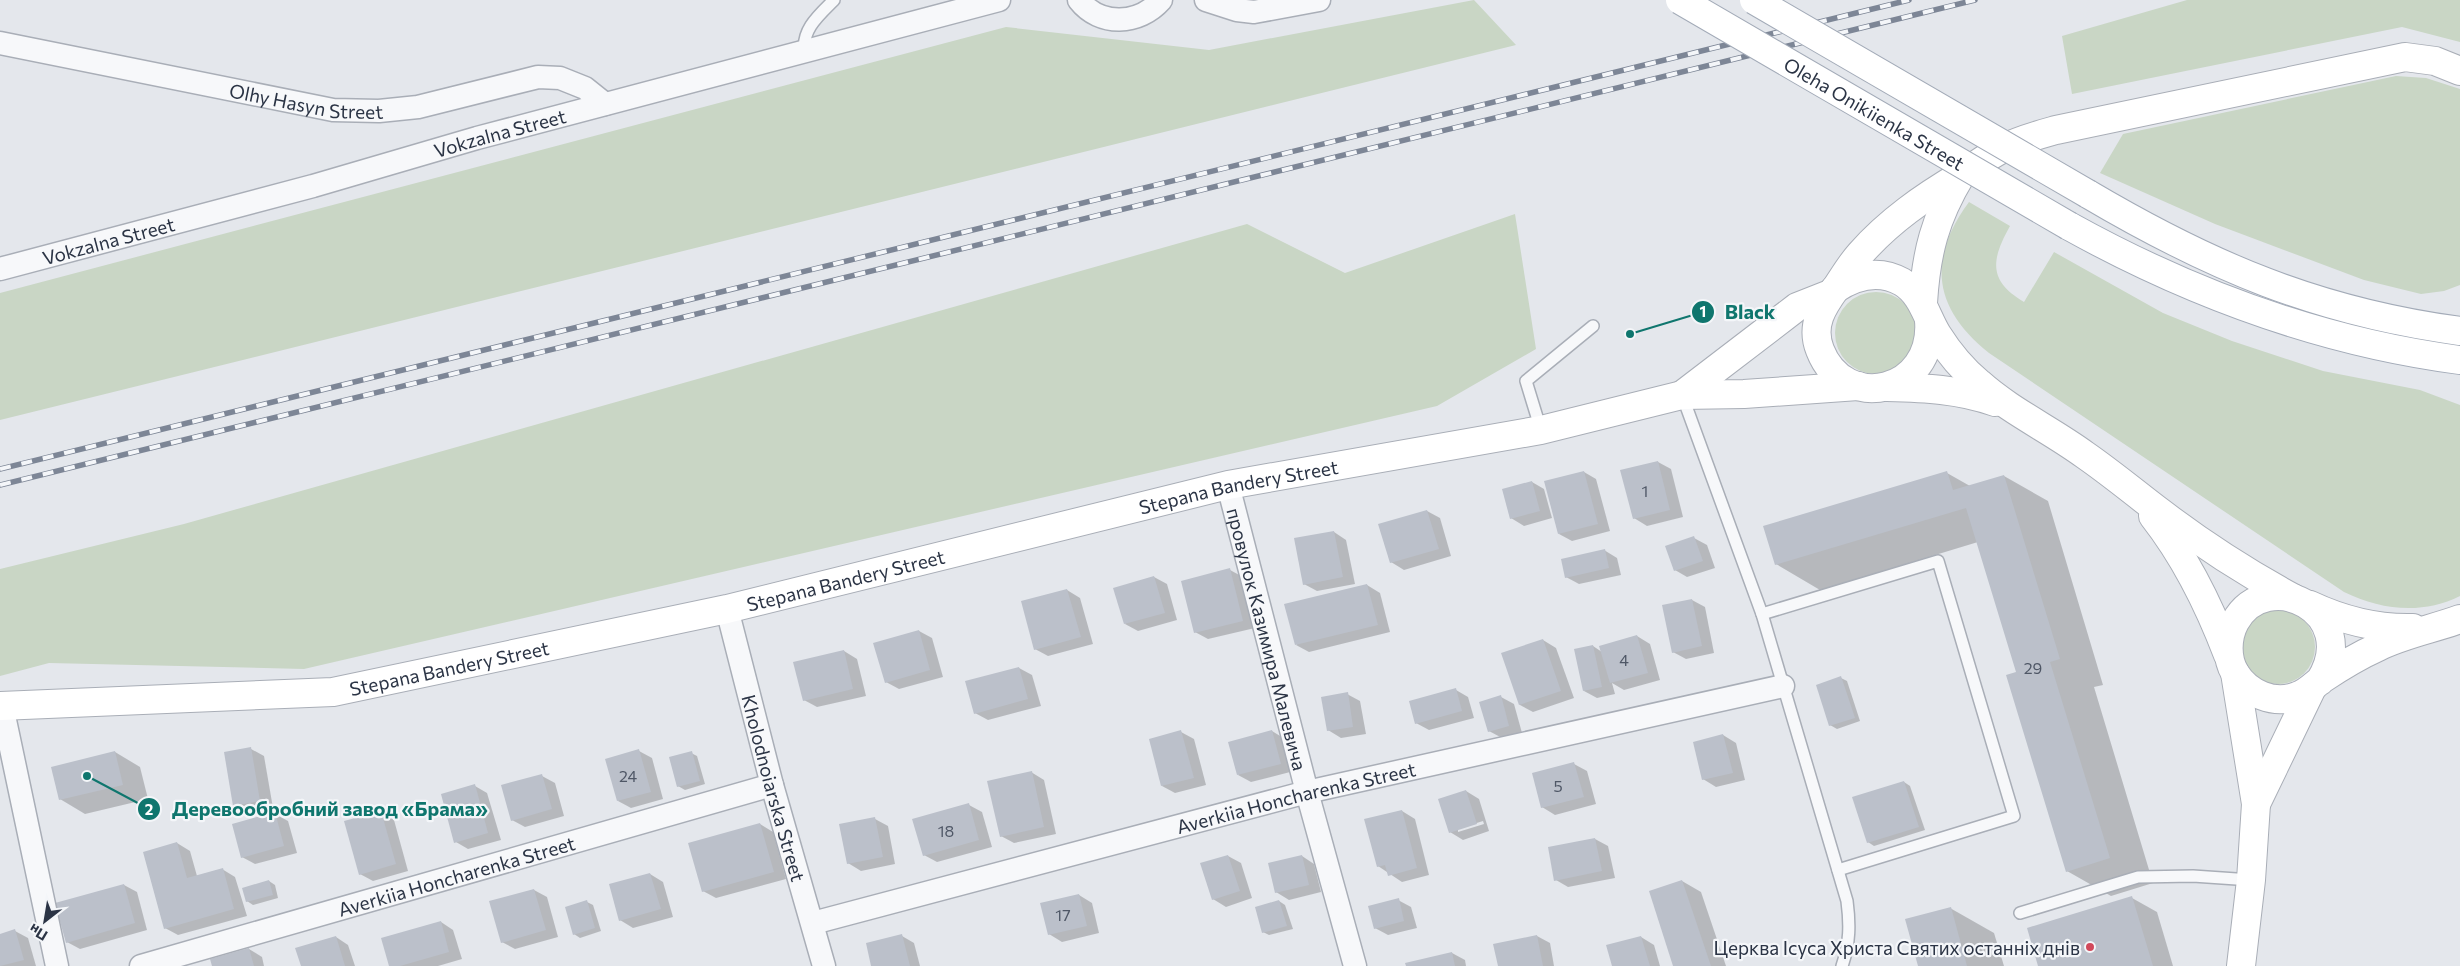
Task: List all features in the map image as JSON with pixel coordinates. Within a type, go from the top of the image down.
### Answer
[{"type":"main road","name":"Oleha Onikiienka Street","points":[[1680,0],[2106,247],[2171,277],[2249,308],[2328,333],[2424,354]]},
{"type":"main road","name":"Oleha Onikiienka Street","points":[[1754,0],[2146,229],[2248,277],[2311,299],[2412,325],[2460,332]]},
{"type":"main road","points":[[2015,409],[1955,391],[1870,387],[1834,372],[1819,348],[1816,334],[1822,306],[1855,260],[1886,226],[1932,191],[2003,148],[2056,130],[2363,64],[2405,57],[2435,61],[2460,71]]},
{"type":"main road","points":[[1870,387],[1895,384],[1916,369],[1928,346],[1926,262],[1930,242],[1945,202],[1962,174]]},
{"type":"main road","points":[[1832,292],[1847,281],[1875,274],[1889,277],[1914,291],[1945,346],[1969,374],[2015,409],[2077,449],[2222,556],[2299,601],[2324,621],[2332,645],[2329,664],[2315,685],[2256,804]]},
{"type":"main road","name":"Stepana Bandery Street","points":[[1682,395],[1798,307],[1832,292]]},
{"type":"main road","points":[[2412,325],[2460,315]]},
{"type":"main road","points":[[2424,354],[2460,360]]},
{"type":"main road","points":[[2424,354],[2460,373]]},
{"type":"main road","name":"Stepana Bandery Street","points":[[1,706],[333,692],[727,609],[1228,485],[1541,430],[1682,395],[1744,394],[1870,387]]},
{"type":"main road","points":[[2131,490],[2166,533],[2196,581],[2211,610],[2232,666],[2244,684],[2255,693],[2269,698],[2283,699],[2298,696],[2368,652],[2427,628],[2460,619]]},
{"type":"main road","points":[[2241,966],[2251,880],[2256,804],[2232,666],[2230,634],[2236,621],[2244,611],[2267,598],[2280,596],[2299,601],[2362,625],[2427,628]]},
{"type":"street","name":"Vokzalna Street","points":[[0,269],[313,186],[605,104],[999,0]]},
{"type":"street","points":[[1079,0],[1095,14],[1120,20],[1146,13],[1161,0]]},
{"type":"street","points":[[1206,0],[1237,10],[1254,12],[1319,0]]},
{"type":"street","name":"Olhy Hasyn Street","points":[[0,43],[333,110],[379,111],[418,107],[538,76],[560,78],[585,88],[605,104]]},
{"type":"street","name":"провулок Казимира Малевича","points":[[1228,485],[1355,966]]},
{"type":"street","name":"Kholodnoiarska Street","points":[[727,609],[772,785],[824,966]]},
{"type":"street","name":"Averkiia Honcharenka Street","points":[[813,923],[1308,792],[1783,686]]},
{"type":"street","points":[[1,706],[57,966]]},
{"type":"street","name":"Averkiia Honcharenka Street","points":[[141,966],[772,785]]},
{"type":"lane","points":[[805,52],[803,43],[806,32],[834,0]]},
{"type":"lane","points":[[1541,430],[1526,381],[1593,326]]},
{"type":"lane","points":[[1682,395],[1762,614],[1847,901],[1851,926],[1842,966]]},
{"type":"lane","points":[[1762,614],[1938,561],[2014,816],[1838,870]]},
{"type":"lane","points":[[2020,913],[2138,877],[2193,876],[2251,880]]},
{"type":"green space","points":[[1474,0],[1516,45],[0,420],[0,293],[1006,27],[1209,50]]},
{"type":"green space","points":[[2187,0],[2460,0],[2460,42],[2402,27],[2072,94],[2062,36]]},
{"type":"green space","points":[[2396,76],[2426,78],[2460,89],[2460,285],[2444,291],[2421,294],[2364,280],[2215,224],[2100,173],[2123,134]]},
{"type":"green space","points":[[1969,202],[2010,226],[1999,249],[1996,269],[2004,286],[2024,302],[2054,252],[2163,313],[2232,341],[2323,371],[2420,390],[2460,405],[2460,596],[2431,606],[2402,608],[2372,603],[2344,592],[1989,353],[1957,319],[1947,301],[1942,283],[1942,264],[1946,244],[1955,223]]},
{"type":"green space","points":[[1515,214],[1536,349],[1437,406],[304,669],[49,663],[0,676],[0,569],[184,524],[1247,224],[1345,273]]},
{"type":"green space","points":[[1876,292],[1892,295],[1905,304],[1914,317],[1917,333],[1914,349],[1905,362],[1892,371],[1876,374],[1860,371],[1847,362],[1838,349],[1835,333],[1838,317],[1847,304],[1860,295]]},
{"type":"green space","points":[[2271,610],[2285,610],[2299,616],[2309,626],[2315,640],[2313,661],[2299,678],[2285,684],[2271,684],[2257,678],[2247,668],[2241,654],[2241,640],[2247,626],[2257,616]]},
{"type":"building","points":[[1658,461],[1670,510],[1633,519],[1620,470]]},
{"type":"building","points":[[1584,471],[1598,524],[1558,534],[1544,481]]},
{"type":"building","points":[[1947,471],[1953,490],[2004,475],[2060,659],[2050,662],[2110,858],[2066,872],[2006,675],[2016,672],[1966,508],[1775,565],[1763,526]]},
{"type":"building","points":[[1532,481],[1540,511],[1510,519],[1502,489]]},
{"type":"building","points":[[1427,510],[1439,549],[1390,563],[1378,524]]},
{"type":"building","points":[[1334,531],[1343,577],[1303,585],[1294,538]]},
{"type":"building","points":[[1694,536],[1703,561],[1674,571],[1665,546]]},
{"type":"building","points":[[1605,549],[1609,568],[1565,578],[1561,559]]},
{"type":"building","points":[[1230,568],[1243,621],[1194,633],[1181,581]]},
{"type":"building","points":[[1154,576],[1165,613],[1124,624],[1113,588]]},
{"type":"building","points":[[1367,584],[1378,625],[1295,645],[1284,604]]},
{"type":"building","points":[[1067,589],[1081,637],[1034,650],[1021,601]]},
{"type":"building","points":[[1692,599],[1702,646],[1672,653],[1662,605]]},
{"type":"building","points":[[919,630],[930,670],[885,683],[873,643]]},
{"type":"building","points":[[1637,635],[1648,673],[1610,683],[1599,646]]},
{"type":"building","points":[[1543,639],[1561,691],[1519,705],[1501,653]]},
{"type":"building","points":[[1593,645],[1602,687],[1583,691],[1574,649]]},
{"type":"building","points":[[844,650],[853,689],[803,701],[793,662]]},
{"type":"building","points":[[1019,667],[1028,699],[974,714],[965,681]]},
{"type":"building","points":[[1841,676],[1855,718],[1829,726],[1816,685]]},
{"type":"building","points":[[1456,688],[1462,711],[1415,724],[1409,701]]},
{"type":"building","points":[[1348,692],[1353,727],[1327,731],[1321,697]]},
{"type":"building","points":[[1501,695],[1509,726],[1488,732],[1479,702]]},
{"type":"building","points":[[1181,730],[1194,778],[1161,786],[1149,739]]},
{"type":"building","points":[[1272,730],[1281,764],[1237,775],[1228,742]]},
{"type":"building","points":[[1723,734],[1733,773],[1702,780],[1693,742]]},
{"type":"building","points":[[251,747],[260,801],[233,806],[224,752]]},
{"type":"building","points":[[639,749],[651,792],[617,801],[605,759]]},
{"type":"building","points":[[115,751],[123,785],[59,800],[51,767]]},
{"type":"building","points":[[692,751],[700,781],[677,787],[669,757]]},
{"type":"building","points":[[1574,762],[1584,797],[1541,808],[1532,773]]},
{"type":"building","points":[[1032,771],[1044,827],[1000,837],[987,781]]},
{"type":"building","points":[[542,774],[552,809],[511,821],[501,785]]},
{"type":"building","points":[[1904,781],[1919,827],[1867,843],[1852,797]]},
{"type":"building","points":[[475,784],[488,833],[454,843],[441,794]]},
{"type":"building","points":[[1466,790],[1477,824],[1449,833],[1438,799]]},
{"type":"building","points":[[969,803],[979,840],[923,856],[912,819]]},
{"type":"building","points":[[1402,810],[1417,868],[1388,876],[1385,865],[1377,867],[1364,819]]},
{"type":"building","points":[[381,811],[396,864],[359,875],[344,821]]},
{"type":"building","points":[[275,812],[284,846],[241,858],[232,824]]},
{"type":"building","points":[[875,817],[883,857],[847,864],[839,824]]},
{"type":"building","points":[[760,823],[774,872],[702,892],[688,843]]},
{"type":"building","points":[[1595,838],[1602,871],[1554,881],[1548,847]]},
{"type":"building","points":[[177,842],[187,878],[223,868],[234,909],[164,929],[143,852]]},
{"type":"building","points":[[1228,855],[1240,891],[1212,900],[1200,863]]},
{"type":"building","points":[[1302,855],[1309,885],[1275,893],[1268,863]]},
{"type":"building","points":[[650,873],[661,909],[619,921],[609,884]]},
{"type":"building","points":[[269,880],[273,895],[246,902],[242,888]]},
{"type":"building","points":[[1682,880],[1711,966],[1673,966],[1649,891]]},
{"type":"building","points":[[124,884],[135,923],[66,943],[55,903]]},
{"type":"building","points":[[534,889],[546,930],[501,943],[489,901]]},
{"type":"building","points":[[1079,894],[1087,926],[1048,935],[1040,903]]},
{"type":"building","name":"Церква Ісуса Христа Святих останніх днів","points":[[2132,896],[2153,966],[2038,966],[2027,928]]},
{"type":"building","points":[[1399,898],[1404,921],[1374,929],[1368,906]]},
{"type":"building","points":[[587,900],[595,928],[573,935],[565,907]]},
{"type":"building","points":[[1279,900],[1287,926],[1262,933],[1255,907]]},
{"type":"building","points":[[1951,907],[1967,966],[1918,966],[1905,919]]},
{"type":"building","points":[[441,921],[449,952],[400,966],[389,966],[381,938]]},
{"type":"building","points":[[15,929],[24,960],[0,966],[0,934]]},
{"type":"building","points":[[902,934],[910,966],[871,966],[866,943]]},
{"type":"building","points":[[1537,935],[1543,966],[1498,966],[1493,944]]},
{"type":"building","points":[[336,936],[345,966],[301,966],[295,948]]},
{"type":"building","points":[[1641,936],[1650,966],[1612,966],[1606,945]]},
{"type":"building","points":[[249,948],[254,966],[212,966],[210,959]]},
{"type":"building","points":[[1452,952],[1455,966],[1406,966],[1405,963]]},
{"type":"railway","points":[[0,469],[1909,0]]},
{"type":"railway","points":[[0,485],[1975,0]]},
{"type":"place","name":"Black","points":[[1630,334]]},
{"type":"place","name":"Деревообробний завод «Брама»","points":[[87,776]]},
{"type":"place","name":"Церква Ісуса Христа Святих останніх днів","points":[[2090,947]]}]
